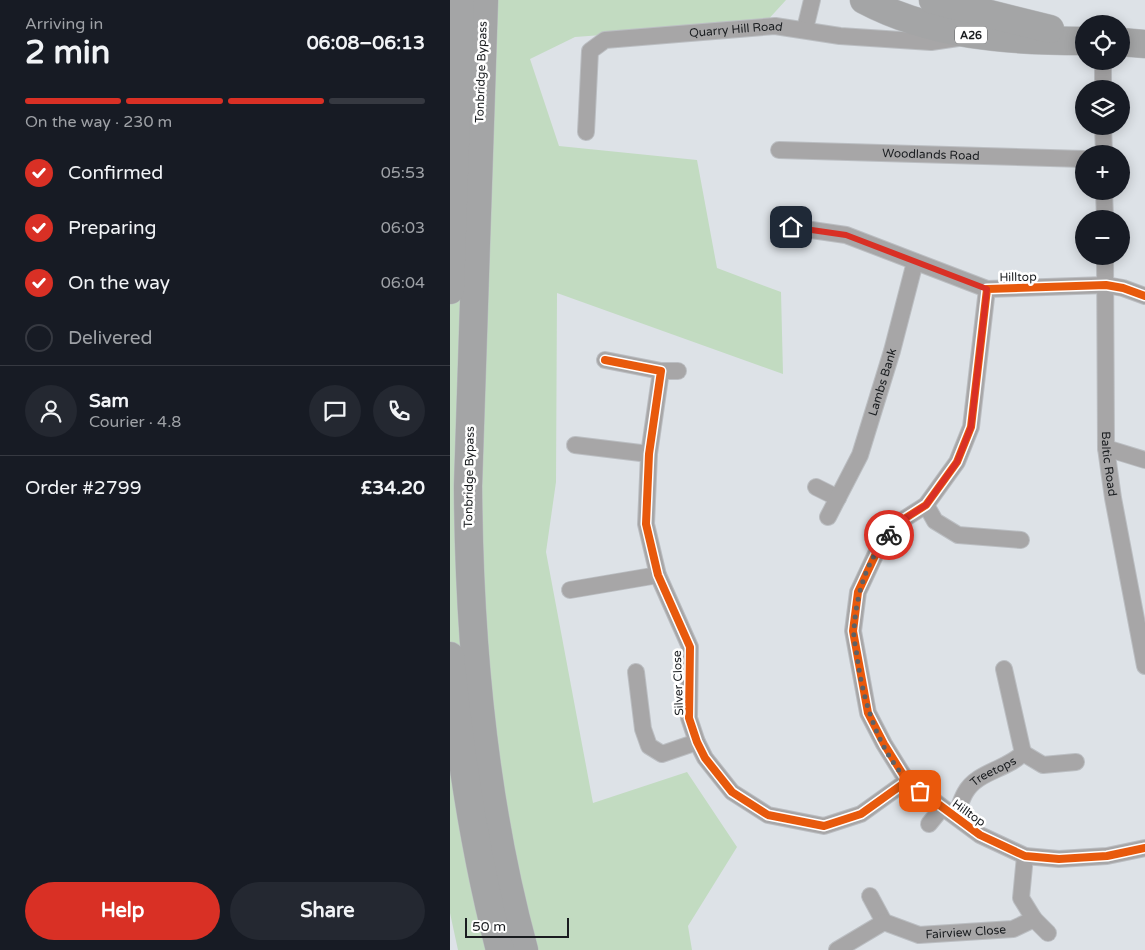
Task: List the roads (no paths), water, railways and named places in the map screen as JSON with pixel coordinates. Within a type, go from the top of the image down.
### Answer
[{"type":"highway","name":"Tonbridge Bypass","points":[[450,290],[460,0]]},
{"type":"highway","name":"Tonbridge Bypass","points":[[484,0],[468,477],[468,560],[473,639],[491,784],[505,868],[524,950]]},
{"type":"highway","name":"Quarry Hill Road","points":[[864,0],[915,22],[964,34],[1024,41],[1075,41]]},
{"type":"highway","name":"A26","points":[[932,0],[1075,34]]},
{"type":"highway","points":[[1130,43],[1145,44]]},
{"type":"highway","points":[[450,656],[467,789],[481,869],[500,950]]},
{"type":"street","points":[[805,29],[812,0]]},
{"type":"street","name":"Quarry Hill Road","points":[[586,132],[590,51],[605,40],[775,26],[805,29],[840,36],[931,42],[950,40],[964,34]]},
{"type":"street","name":"Woodlands Road","points":[[779,150],[1075,159]]},
{"type":"street","points":[[791,227],[846,235],[987,289]]},
{"type":"street","name":"Lambs Bank","points":[[828,518],[860,455],[892,351],[915,262]]},
{"type":"street","name":"Baltic Road","points":[[1105,265],[1106,448],[1113,498],[1142,634],[1145,666]]},
{"type":"street","name":"Hilltop","points":[[1145,296],[1123,288],[1106,285],[987,289],[971,427],[957,462],[926,505],[901,521],[879,546],[858,592],[853,631],[868,713],[884,744],[907,781],[980,835],[1025,856],[1059,859],[1107,856],[1145,848]]},
{"type":"street","points":[[605,360],[661,371],[678,371]]},
{"type":"street","name":"Silver Close","points":[[661,371],[649,454],[646,524],[658,575],[690,647],[690,718],[697,742],[705,758],[732,792],[768,815],[824,826],[861,814],[907,781]]},
{"type":"street","points":[[575,445],[649,454]]},
{"type":"street","points":[[1106,448],[1145,460]]},
{"type":"street","points":[[816,487],[838,498]]},
{"type":"street","points":[[926,505],[935,521],[958,535],[1021,540]]},
{"type":"street","points":[[570,590],[658,575]]},
{"type":"street","name":"Treetops","points":[[929,824],[949,811],[978,778],[1016,759],[1023,752],[1004,669]]},
{"type":"street","points":[[636,672],[643,729],[649,746],[662,754],[697,742]]},
{"type":"street","points":[[1023,752],[1043,765],[1076,762]]},
{"type":"street","points":[[1025,856],[1021,898],[1034,919],[1048,933]]},
{"type":"street","points":[[837,950],[884,922],[870,896]]},
{"type":"street","name":"Fairview Close","points":[[884,922],[919,935],[1013,929],[1034,919]]}]
